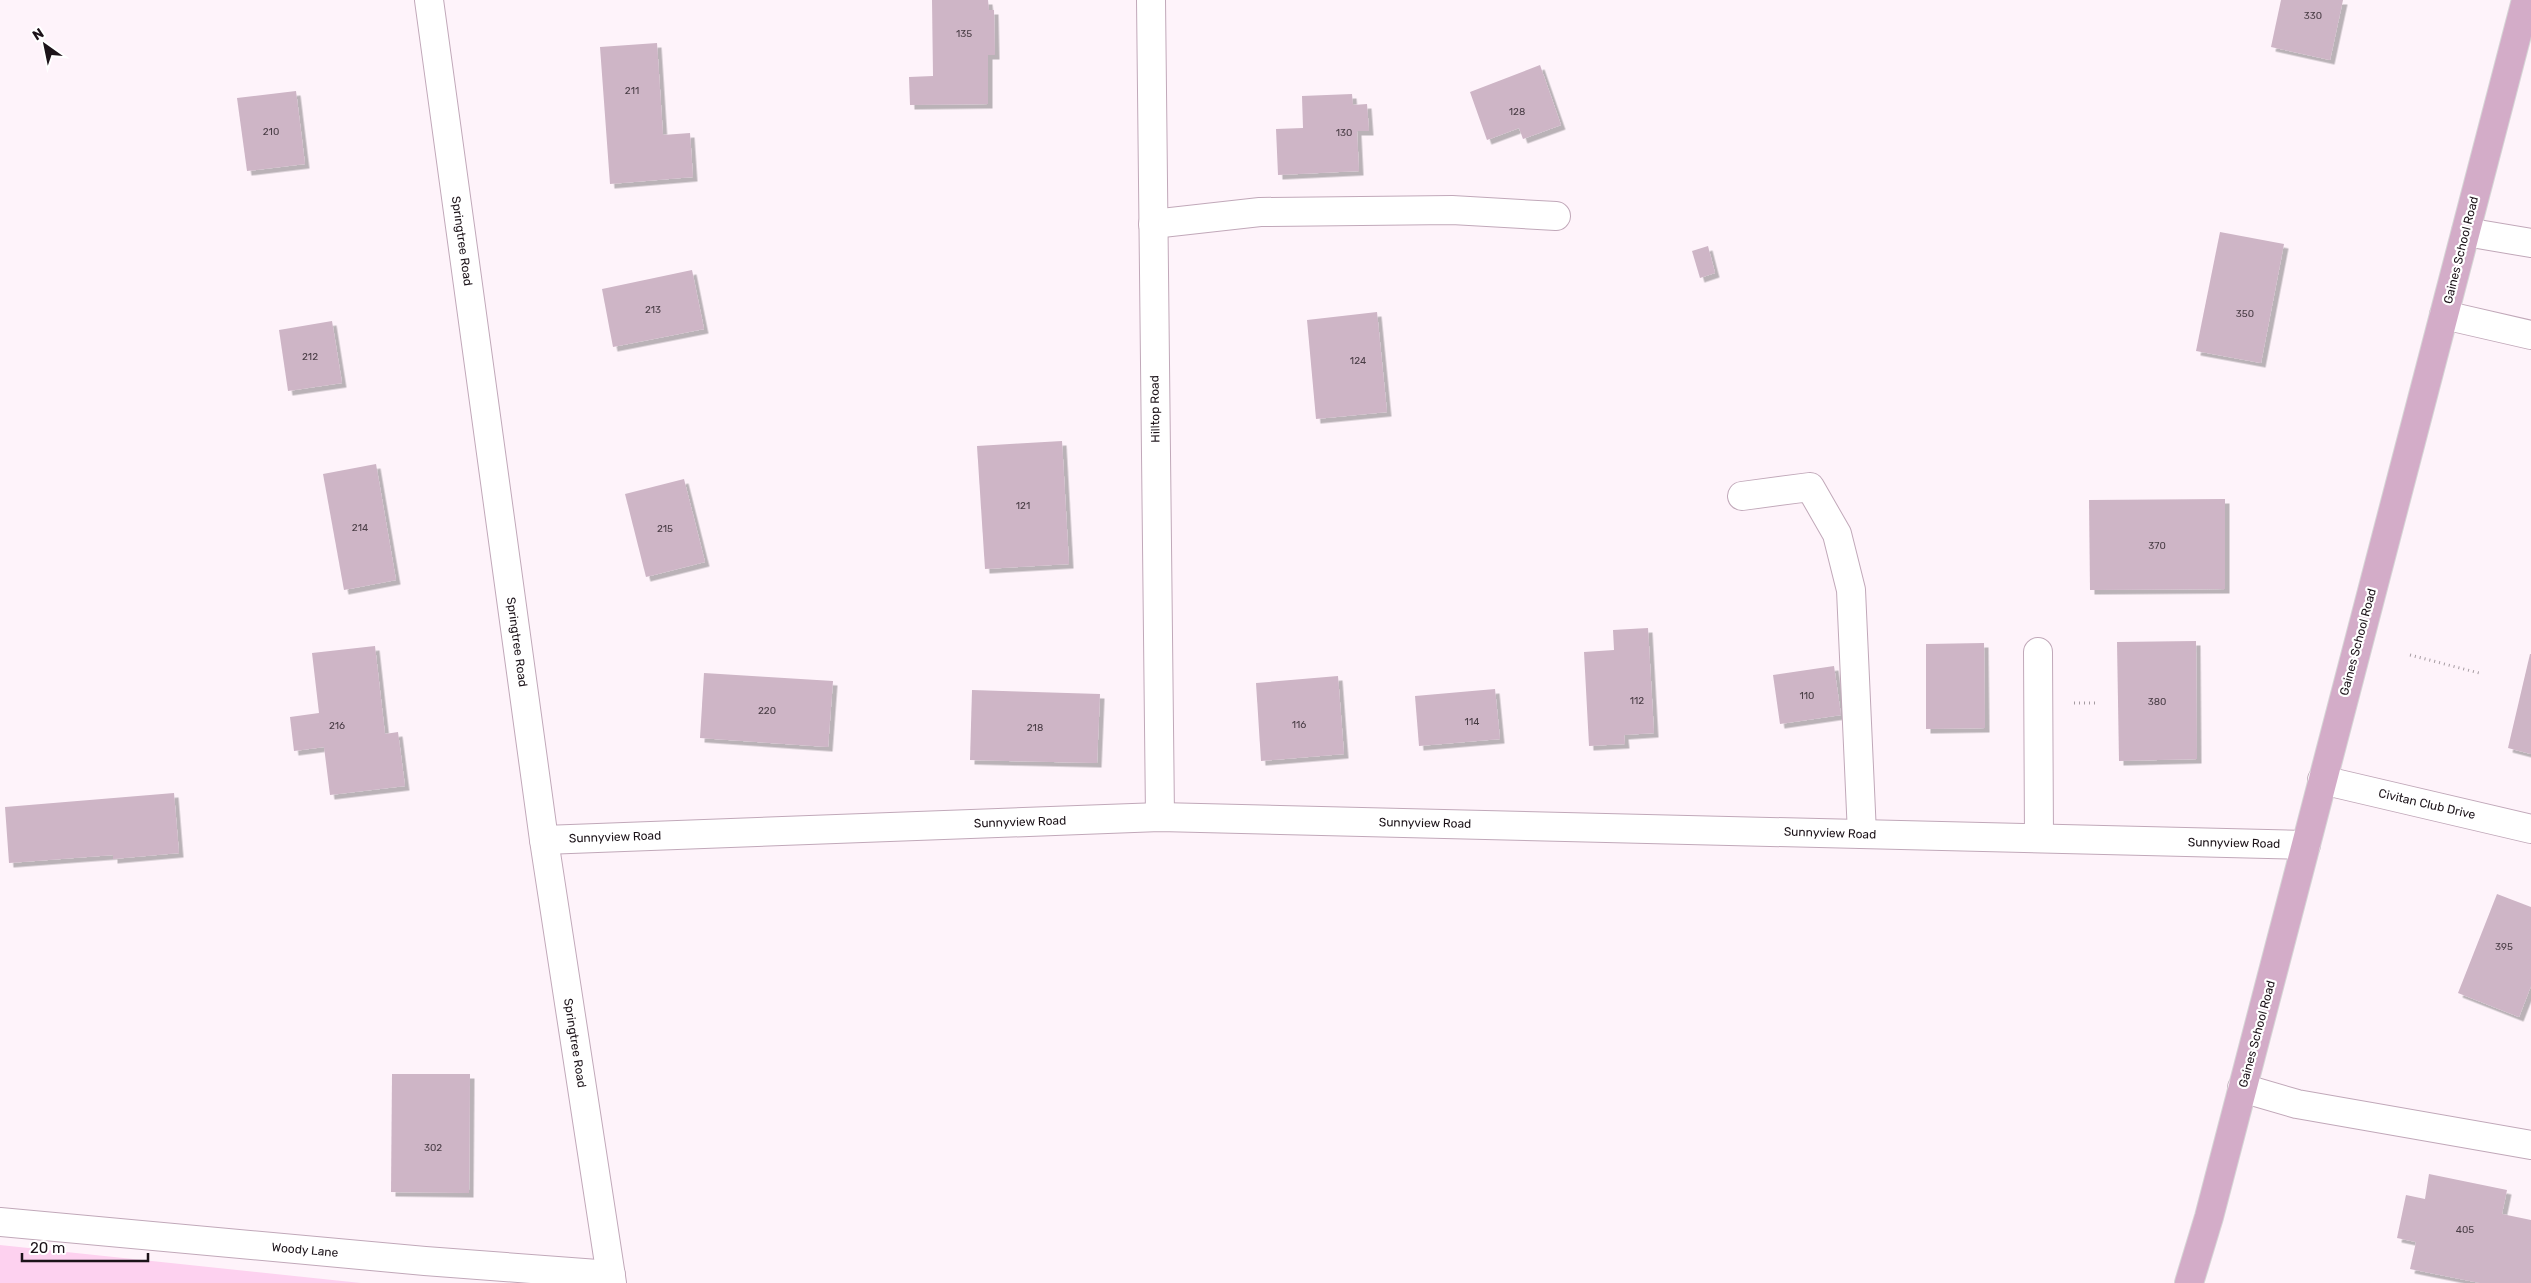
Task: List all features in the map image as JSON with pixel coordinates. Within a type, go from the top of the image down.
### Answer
[{"type":"main road","name":"Gaines School Road","points":[[2189,1283],[2209,1217],[2526,0]]},
{"type":"street","name":"Springtree Road","points":[[429,0],[544,840],[611,1279]]},
{"type":"street","name":"Hilltop Road","points":[[1151,0],[1160,817]]},
{"type":"street","points":[[1153,224],[1260,212],[1452,210],[1556,216]]},
{"type":"street","points":[[2466,232],[2531,243]]},
{"type":"street","points":[[2444,315],[2531,335]]},
{"type":"street","points":[[1742,496],[1810,487],[1837,534],[1851,590],[1862,834]]},
{"type":"street","points":[[2038,652],[2039,838]]},
{"type":"street","name":"Civitan Club Drive","points":[[2322,780],[2531,829]]},
{"type":"street","name":"Sunnyview Road","points":[[544,840],[1160,817],[2306,845]]},
{"type":"street","points":[[2242,1088],[2297,1104],[2531,1145]]},
{"type":"street","name":"Woody Lane","points":[[0,1222],[611,1279]]},
{"type":"path","points":[[2410,655],[2479,673]]},
{"type":"shaded area","points":[[0,1245],[361,1283],[0,1283]]},
{"type":"building","points":[[932,0],[988,0],[989,10],[994,10],[995,55],[988,55],[988,104],[910,105],[909,77],[933,76]]},
{"type":"building","points":[[2281,0],[2343,0],[2330,60],[2271,47]]},
{"type":"building","points":[[657,43],[663,135],[690,133],[693,177],[610,184],[600,47]]},
{"type":"building","points":[[1540,65],[1561,125],[1523,139],[1519,128],[1487,140],[1470,92]]},
{"type":"building","points":[[296,91],[305,164],[247,171],[237,98]]},
{"type":"building","points":[[1352,94],[1353,105],[1367,104],[1369,131],[1357,131],[1359,171],[1278,175],[1276,129],[1303,128],[1302,96]]},
{"type":"building","points":[[2220,232],[2284,244],[2261,363],[2196,351]]},
{"type":"building","points":[[1708,246],[1715,273],[1700,278],[1692,251]]},
{"type":"building","points":[[692,270],[704,329],[613,347],[602,289]]},
{"type":"building","points":[[1377,312],[1387,412],[1316,419],[1307,320]]},
{"type":"building","points":[[332,321],[342,383],[288,391],[279,330]]},
{"type":"building","points":[[1062,441],[1069,564],[985,569],[977,446]]},
{"type":"building","points":[[376,464],[396,580],[344,590],[323,474]]},
{"type":"building","points":[[684,479],[705,562],[646,577],[625,494]]},
{"type":"building","points":[[2225,499],[2225,589],[2090,590],[2089,500]]},
{"type":"building","points":[[1648,628],[1654,733],[1624,735],[1625,744],[1589,746],[1584,652],[1614,650],[1613,630]]},
{"type":"building","points":[[2196,641],[2197,759],[2119,761],[2117,642]]},
{"type":"building","points":[[1984,643],[1985,728],[1926,729],[1926,644]]},
{"type":"building","points":[[375,646],[385,734],[398,732],[405,786],[330,795],[324,747],[294,751],[290,717],[319,713],[312,653]]},
{"type":"building","points":[[2531,654],[2531,754],[2508,748]]},
{"type":"building","points":[[1834,666],[1841,715],[1780,724],[1773,675]]},
{"type":"building","points":[[704,673],[833,681],[828,747],[700,738]]},
{"type":"building","points":[[1338,676],[1344,754],[1261,761],[1256,683]]},
{"type":"building","points":[[1495,689],[1500,739],[1419,746],[1415,696]]},
{"type":"building","points":[[972,690],[1100,694],[1097,763],[970,760]]},
{"type":"building","points":[[174,793],[179,853],[113,859],[113,855],[9,863],[5,807]]},
{"type":"building","points":[[2497,894],[2531,907],[2531,986],[2519,1017],[2458,993]]},
{"type":"building","points":[[392,1074],[470,1074],[469,1193],[391,1192]]},
{"type":"building","points":[[2429,1174],[2507,1190],[2502,1214],[2531,1220],[2531,1283],[2480,1283],[2410,1269],[2416,1242],[2397,1238],[2406,1195],[2425,1199]]}]
